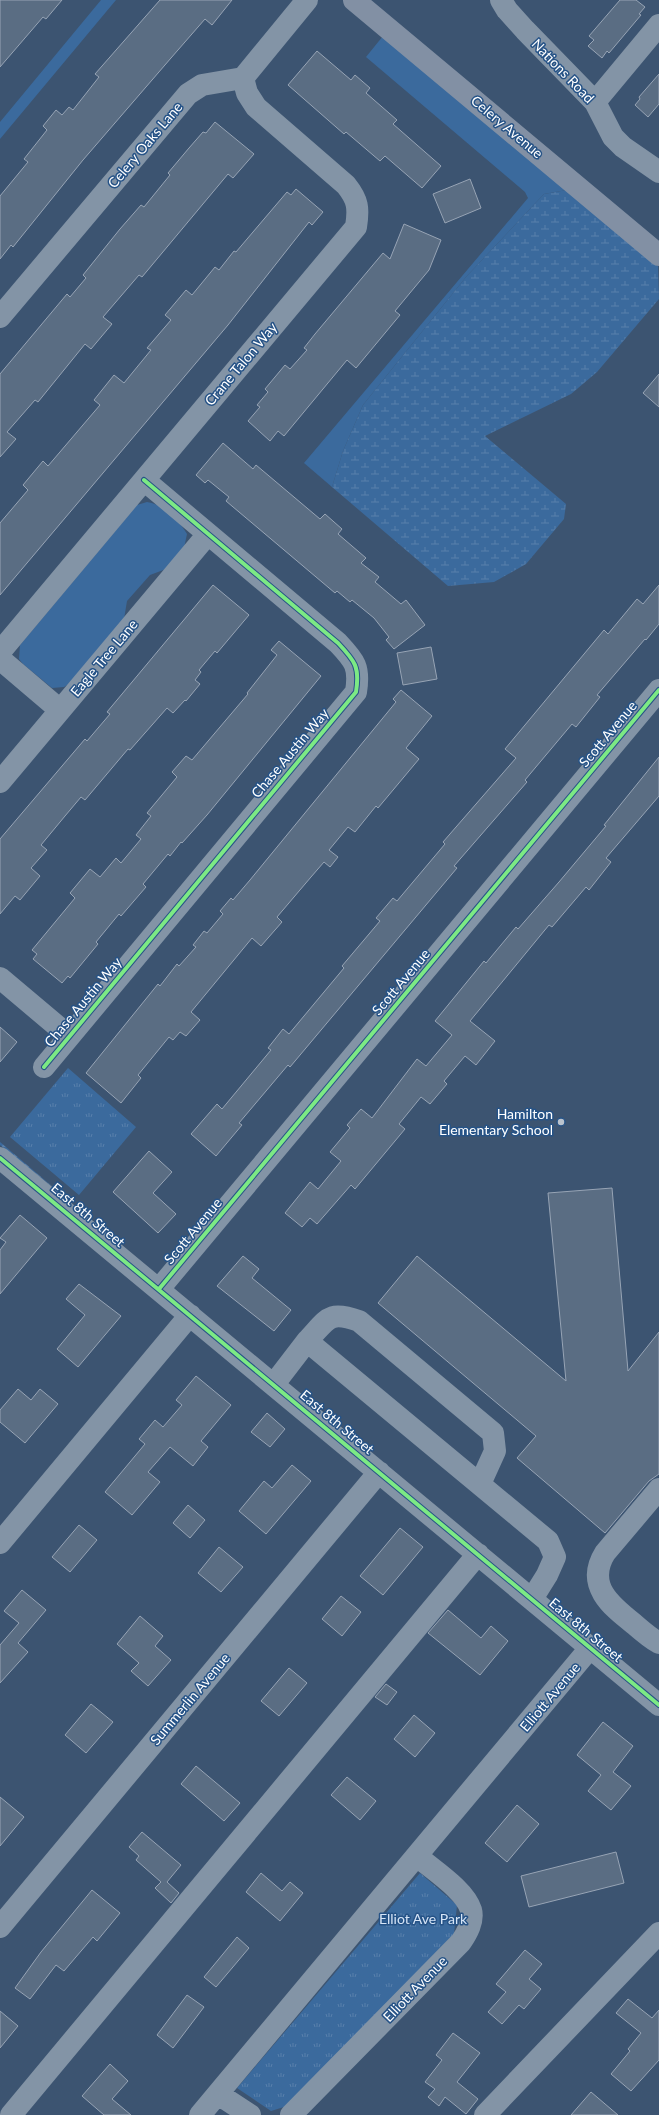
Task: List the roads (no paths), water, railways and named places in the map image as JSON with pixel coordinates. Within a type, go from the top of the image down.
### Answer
[{"type":"main road","name":"Celery Avenue","points":[[354,0],[659,255]]},
{"type":"street","points":[[242,78],[307,0]]},
{"type":"street","name":"Nations Road","points":[[501,0],[507,10],[525,30],[595,102],[613,137],[623,147],[659,172]]},
{"type":"street","points":[[595,102],[659,25]]},
{"type":"street","name":"Celery Oaks Lane","points":[[0,317],[188,94],[202,85],[242,78]]},
{"type":"street","name":"Crane Talon Way","points":[[0,652],[356,227],[358,214],[356,198],[346,185],[256,107],[247,93],[242,78]]},
{"type":"street","name":"Chase Austin Way","points":[[44,1067],[356,692],[358,676],[354,659],[338,643],[144,480]]},
{"type":"street","name":"Eagle Tree Lane","points":[[0,782],[208,534]]},
{"type":"street","points":[[0,659],[60,710]]},
{"type":"street","name":"Scott Avenue","points":[[159,1289],[659,690]]},
{"type":"street","points":[[0,978],[69,1036]]},
{"type":"street","name":"East 8th Street","points":[[0,1157],[659,1705]]},
{"type":"street","points":[[0,1543],[190,1315]]},
{"type":"street","points":[[274,1384],[307,1341],[328,1318],[342,1315],[359,1321],[493,1433],[495,1451],[480,1484]]},
{"type":"street","points":[[307,1341],[548,1541],[555,1557],[547,1575],[532,1599]]},
{"type":"street","name":"Summerlin Avenue","points":[[0,1927],[379,1472]]},
{"type":"street","points":[[659,1489],[605,1553],[598,1565],[598,1579],[605,1597],[613,1607],[659,1643]]},
{"type":"street","points":[[11,2115],[478,1554]]},
{"type":"street","name":"Elliott Avenue","points":[[200,2115],[590,1648]]},
{"type":"street","name":"Elliott Avenue","points":[[291,2115],[461,1942],[470,1928],[471,1911],[464,1895],[417,1856]]},
{"type":"street","points":[[485,2115],[659,1933]]},
{"type":"street","points":[[218,2094],[250,2115]]},
{"type":"place","name":"Hamilton Elementary School","points":[[561,1122]]},
{"type":"park label","name":"Elliot Ave Park","points":[[423,1919]]}]
